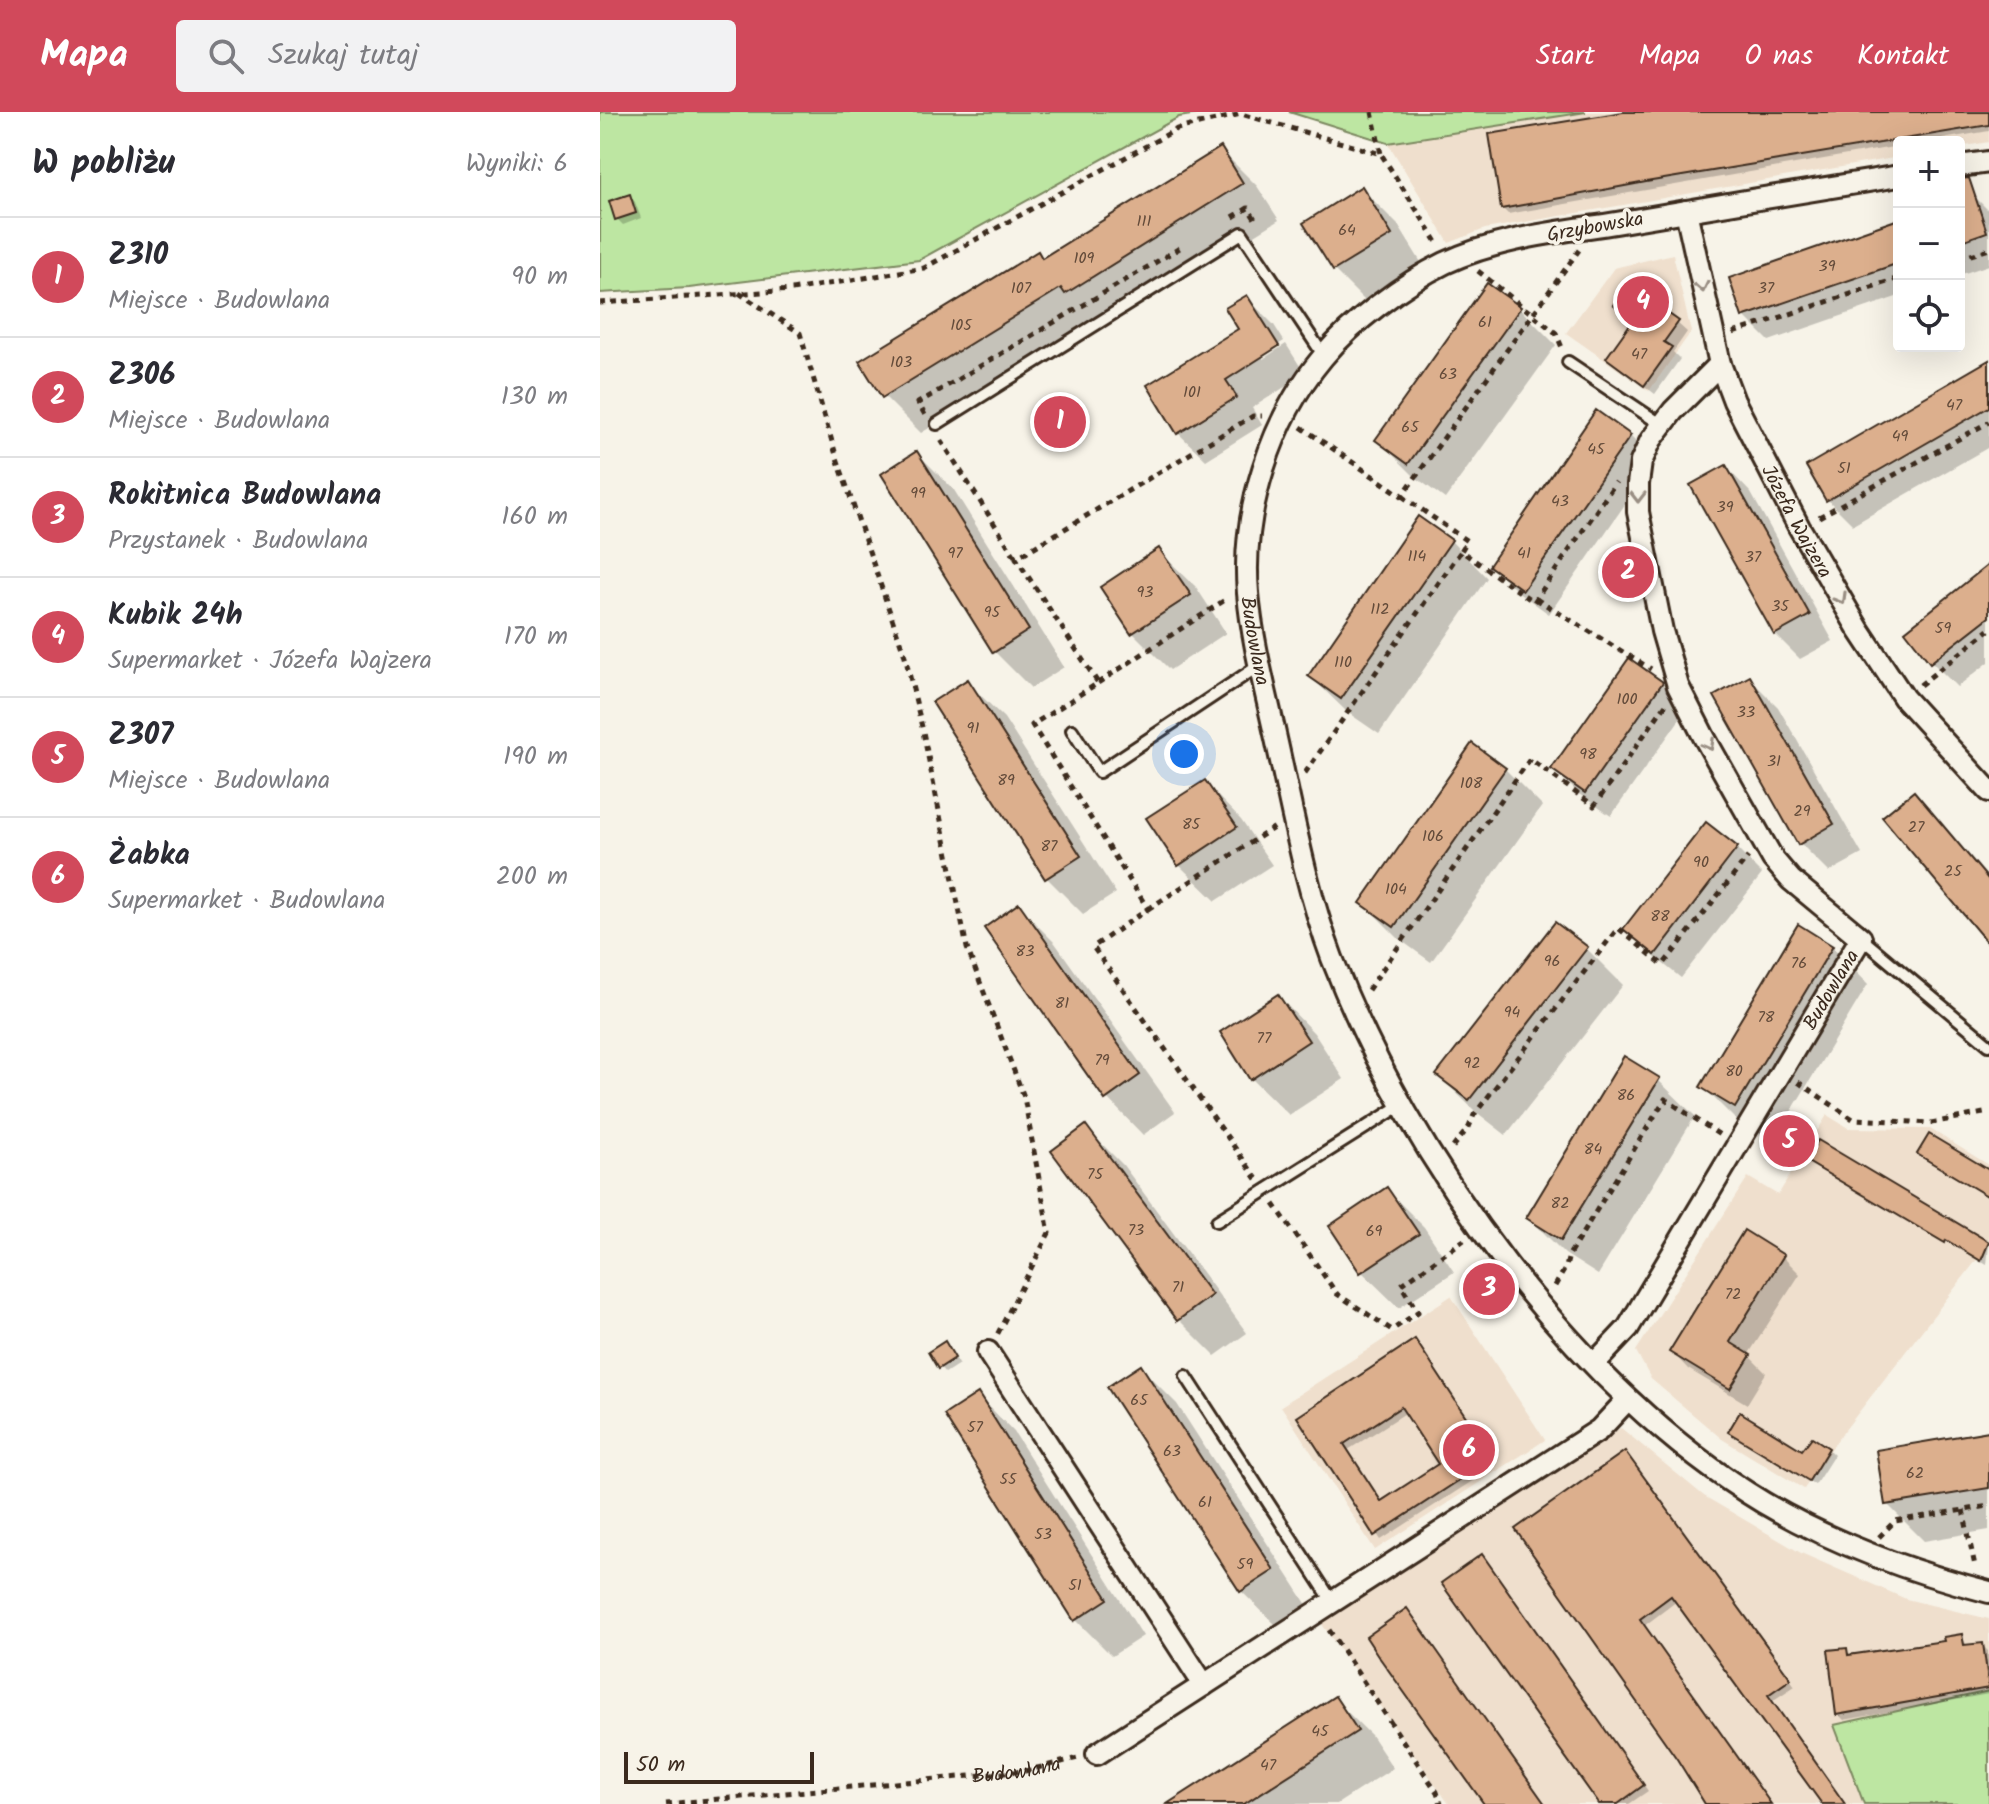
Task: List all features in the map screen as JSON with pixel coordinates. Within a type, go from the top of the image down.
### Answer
[{"type":"street","points":[[1965,165],[1989,162]]},
{"type":"street","name":"Grzybowska","points":[[1324,356],[1418,278],[1454,259],[1517,239],[1893,177]]},
{"type":"street","name":"Józefa Wajzera","points":[[1686,211],[1720,364],[1734,401],[1799,527],[1859,630],[1904,698],[1989,791]]},
{"type":"street","name":"Budowlana","points":[[1324,356],[1285,416],[1268,457],[1254,505],[1247,554],[1248,595],[1290,806],[1315,907],[1354,1010],[1403,1104],[1440,1169],[1473,1217],[1544,1308],[1628,1399],[1684,1448],[1765,1503],[1864,1551],[1945,1581],[1989,1592]]},
{"type":"street","name":"Budowlana","points":[[1594,1364],[1628,1328],[1861,938],[1791,880],[1761,840],[1678,686],[1662,631],[1638,512],[1641,462],[1662,425],[1720,364]]},
{"type":"street","points":[[988,1352],[1204,1685]]},
{"type":"street","points":[[1097,1754],[1599,1430],[1628,1399]]},
{"type":"lane","points":[[937,424],[1242,233],[1324,356]]},
{"type":"lane","points":[[1568,362],[1662,425]]},
{"type":"lane","points":[[1072,730],[1099,772],[1260,665]]},
{"type":"lane","points":[[1861,938],[1989,1045]]},
{"type":"lane","points":[[1217,1221],[1403,1104]]},
{"type":"lane","points":[[1186,1376],[1325,1606]]},
{"type":"path","points":[[1372,112],[1381,154],[1454,259],[1533,313],[1556,333],[1568,362]]},
{"type":"path","points":[[600,303],[792,290],[924,268],[1177,129],[1239,113],[1381,154]]},
{"type":"path","points":[[1402,496],[1596,226]]},
{"type":"path","points":[[1965,257],[1989,249]]},
{"type":"path","points":[[1713,339],[1893,280]]},
{"type":"path","points":[[739,293],[800,333],[836,455],[905,656],[967,948],[1024,1097],[1049,1233],[988,1352]]},
{"type":"path","points":[[1098,683],[1016,558],[1253,416],[1285,416],[1467,541],[1290,806],[1093,947],[1337,1294],[1392,1330],[1418,1312],[1401,1285],[1464,1240]]},
{"type":"path","points":[[1799,527],[1989,422]]},
{"type":"path","points":[[1461,551],[1534,602],[1621,474],[1641,462]]},
{"type":"path","points":[[1148,909],[1032,725],[1229,597],[1248,595]]},
{"type":"path","points":[[1354,1010],[1530,759],[1594,806],[1678,686],[1536,599]]},
{"type":"path","points":[[1904,698],[1989,630]]},
{"type":"path","points":[[1453,1148],[1474,1115],[1618,928],[1663,965],[1761,840]]},
{"type":"path","points":[[1782,1071],[1853,1119],[1931,1123],[1989,1112]]},
{"type":"path","points":[[1555,1286],[1569,1255],[1665,1099],[1738,1146]]},
{"type":"path","points":[[1864,1551],[1895,1521],[1989,1506]]},
{"type":"path","points":[[1963,1510],[1975,1566]]},
{"type":"path","points":[[1325,1606],[1437,1792],[1441,1804]]},
{"type":"path","name":"Budowlana","points":[[666,1804],[1025,1771],[1097,1754]]},
{"type":"shaded area","points":[[1586,112],[1989,112],[1989,142],[1965,146],[1965,136],[1893,136],[1893,158],[1485,229],[1449,243],[1388,143]]},
{"type":"shaded area","points":[[1673,254],[1691,332],[1649,391],[1566,333],[1614,268]]},
{"type":"shaded area","points":[[1827,1115],[1848,1128],[1930,1129],[1989,1165],[1989,1244],[1838,1439],[1804,1489],[1722,1439],[1651,1379],[1636,1351],[1748,1177],[1778,1195]]},
{"type":"shaded area","points":[[1451,1296],[1545,1440],[1375,1550],[1281,1406]]},
{"type":"shaded area","points":[[1621,1428],[1704,1496],[1801,1553],[1906,1599],[1989,1619],[1989,1691],[1834,1725],[1864,1804],[1449,1804],[1319,1620]]},
{"type":"green space","points":[[600,112],[1210,112],[1179,117],[919,260],[689,288],[600,293]]},
{"type":"green space","points":[[1289,112],[1586,112],[1388,143]]},
{"type":"green space","points":[[1989,1691],[1989,1804],[1864,1804],[1834,1725]]},
{"type":"building","points":[[1623,112],[1989,112],[1989,125],[1923,136],[1893,136],[1893,141],[1501,209],[1489,134]]},
{"type":"building","points":[[1221,147],[1243,183],[1065,294],[1061,288],[882,398],[859,361],[1038,251],[1042,258]]},
{"type":"building","points":[[1965,178],[1969,178],[1987,232],[1965,240],[1965,208]]},
{"type":"building","points":[[1362,186],[1392,235],[1333,271],[1303,223]]},
{"type":"building","points":[[630,194],[636,213],[615,220],[609,201]]},
{"type":"building","points":[[1893,221],[1893,265],[1742,317],[1729,278]]},
{"type":"building","points":[[1487,283],[1521,307],[1408,464],[1375,440]]},
{"type":"building","points":[[1628,285],[1679,321],[1664,342],[1672,347],[1644,386],[1606,358],[1633,320],[1613,305]]},
{"type":"building","points":[[1247,295],[1279,346],[1226,380],[1237,397],[1177,434],[1147,385],[1238,329],[1225,308]]},
{"type":"building","points":[[1989,360],[1989,407],[1826,501],[1806,466]]},
{"type":"building","points":[[1063,409],[1074,426],[1057,436],[1046,419]]},
{"type":"building","points":[[1596,410],[1631,435],[1523,590],[1489,566]]},
{"type":"building","points":[[917,451],[1029,630],[993,653],[881,474]]},
{"type":"building","points":[[1726,465],[1810,615],[1774,635],[1690,485]]},
{"type":"building","points":[[1418,516],[1452,540],[1341,699],[1308,676]]},
{"type":"building","points":[[1159,548],[1191,595],[1131,634],[1100,587]]},
{"type":"building","points":[[1634,559],[1639,581],[1620,585],[1615,564]]},
{"type":"building","points":[[1989,564],[1989,617],[1930,663],[1905,631]]},
{"type":"building","points":[[1629,658],[1663,682],[1585,793],[1551,769]]},
{"type":"building","points":[[1750,676],[1834,824],[1798,845],[1714,696]]},
{"type":"building","points":[[968,679],[1081,856],[1045,879],[932,702]]},
{"type":"building","points":[[1472,743],[1506,768],[1394,927],[1360,903]]},
{"type":"building","points":[[1205,780],[1237,827],[1178,866],[1146,818]]},
{"type":"building","points":[[1914,791],[1989,880],[1989,945],[1882,817]]},
{"type":"building","points":[[1706,822],[1738,847],[1655,955],[1623,929]]},
{"type":"building","points":[[1019,903],[1140,1075],[1105,1100],[984,928]]},
{"type":"building","points":[[1555,922],[1588,947],[1469,1100],[1436,1075]]},
{"type":"building","points":[[1798,924],[1833,946],[1735,1108],[1700,1087]]},
{"type":"building","points":[[1278,994],[1309,1041],[1250,1080],[1220,1032]]},
{"type":"building","points":[[1624,1056],[1660,1078],[1561,1240],[1526,1218]]},
{"type":"building","points":[[1086,1125],[1212,1295],[1177,1321],[1051,1151]]},
{"type":"building","points":[[1785,1126],[1815,1145],[1818,1140],[1989,1242],[1981,1261],[1773,1145]]},
{"type":"building","points":[[1929,1134],[1989,1170],[1989,1197],[1917,1154]]},
{"type":"building","points":[[1387,1187],[1419,1234],[1360,1273],[1329,1226]]},
{"type":"building","points":[[1744,1230],[1784,1255],[1730,1342],[1751,1355],[1730,1389],[1669,1352]]},
{"type":"building","points":[[1415,1339],[1493,1458],[1374,1536],[1297,1417]],"holes":[[[1401,1407],[1438,1464],[1381,1501],[1344,1444]]]},
{"type":"building","points":[[945,1341],[955,1358],[938,1369],[928,1352]]},
{"type":"building","points":[[1141,1365],[1274,1570],[1240,1592],[1107,1387]]},
{"type":"building","points":[[978,1393],[1108,1599],[1074,1621],[944,1415]]},
{"type":"building","points":[[1740,1412],[1802,1450],[1812,1437],[1829,1448],[1809,1481],[1728,1432]]},
{"type":"building","points":[[1989,1431],[1989,1488],[1885,1505],[1876,1450]]},
{"type":"building","points":[[1625,1451],[1791,1679],[1768,1695],[1845,1804],[1822,1804],[1671,1596],[1640,1619],[1771,1804],[1705,1804],[1677,1759],[1515,1529]]},
{"type":"building","points":[[1482,1554],[1644,1785],[1618,1804],[1599,1804],[1441,1583]]},
{"type":"building","points":[[1407,1608],[1545,1804],[1484,1804],[1379,1657],[1366,1637]]},
{"type":"building","points":[[1962,1634],[1964,1645],[1983,1643],[1989,1688],[1836,1715],[1828,1650],[1847,1648],[1848,1655],[1944,1641],[1943,1637]]},
{"type":"building","points":[[1335,1696],[1358,1731],[1244,1804],[1167,1804]]},
{"type":"place","name":"Kubik 24h","points":[[1643,302]]},
{"type":"place","name":"Z310","points":[[1060,422]]},
{"type":"place","name":"Z306","points":[[1628,572]]},
{"type":"place","name":"Z307","points":[[1789,1141]]},
{"type":"place","name":"Rokitnica Budowlana","points":[[1489,1289]]},
{"type":"place","name":"Żabka","points":[[1469,1450]]}]
